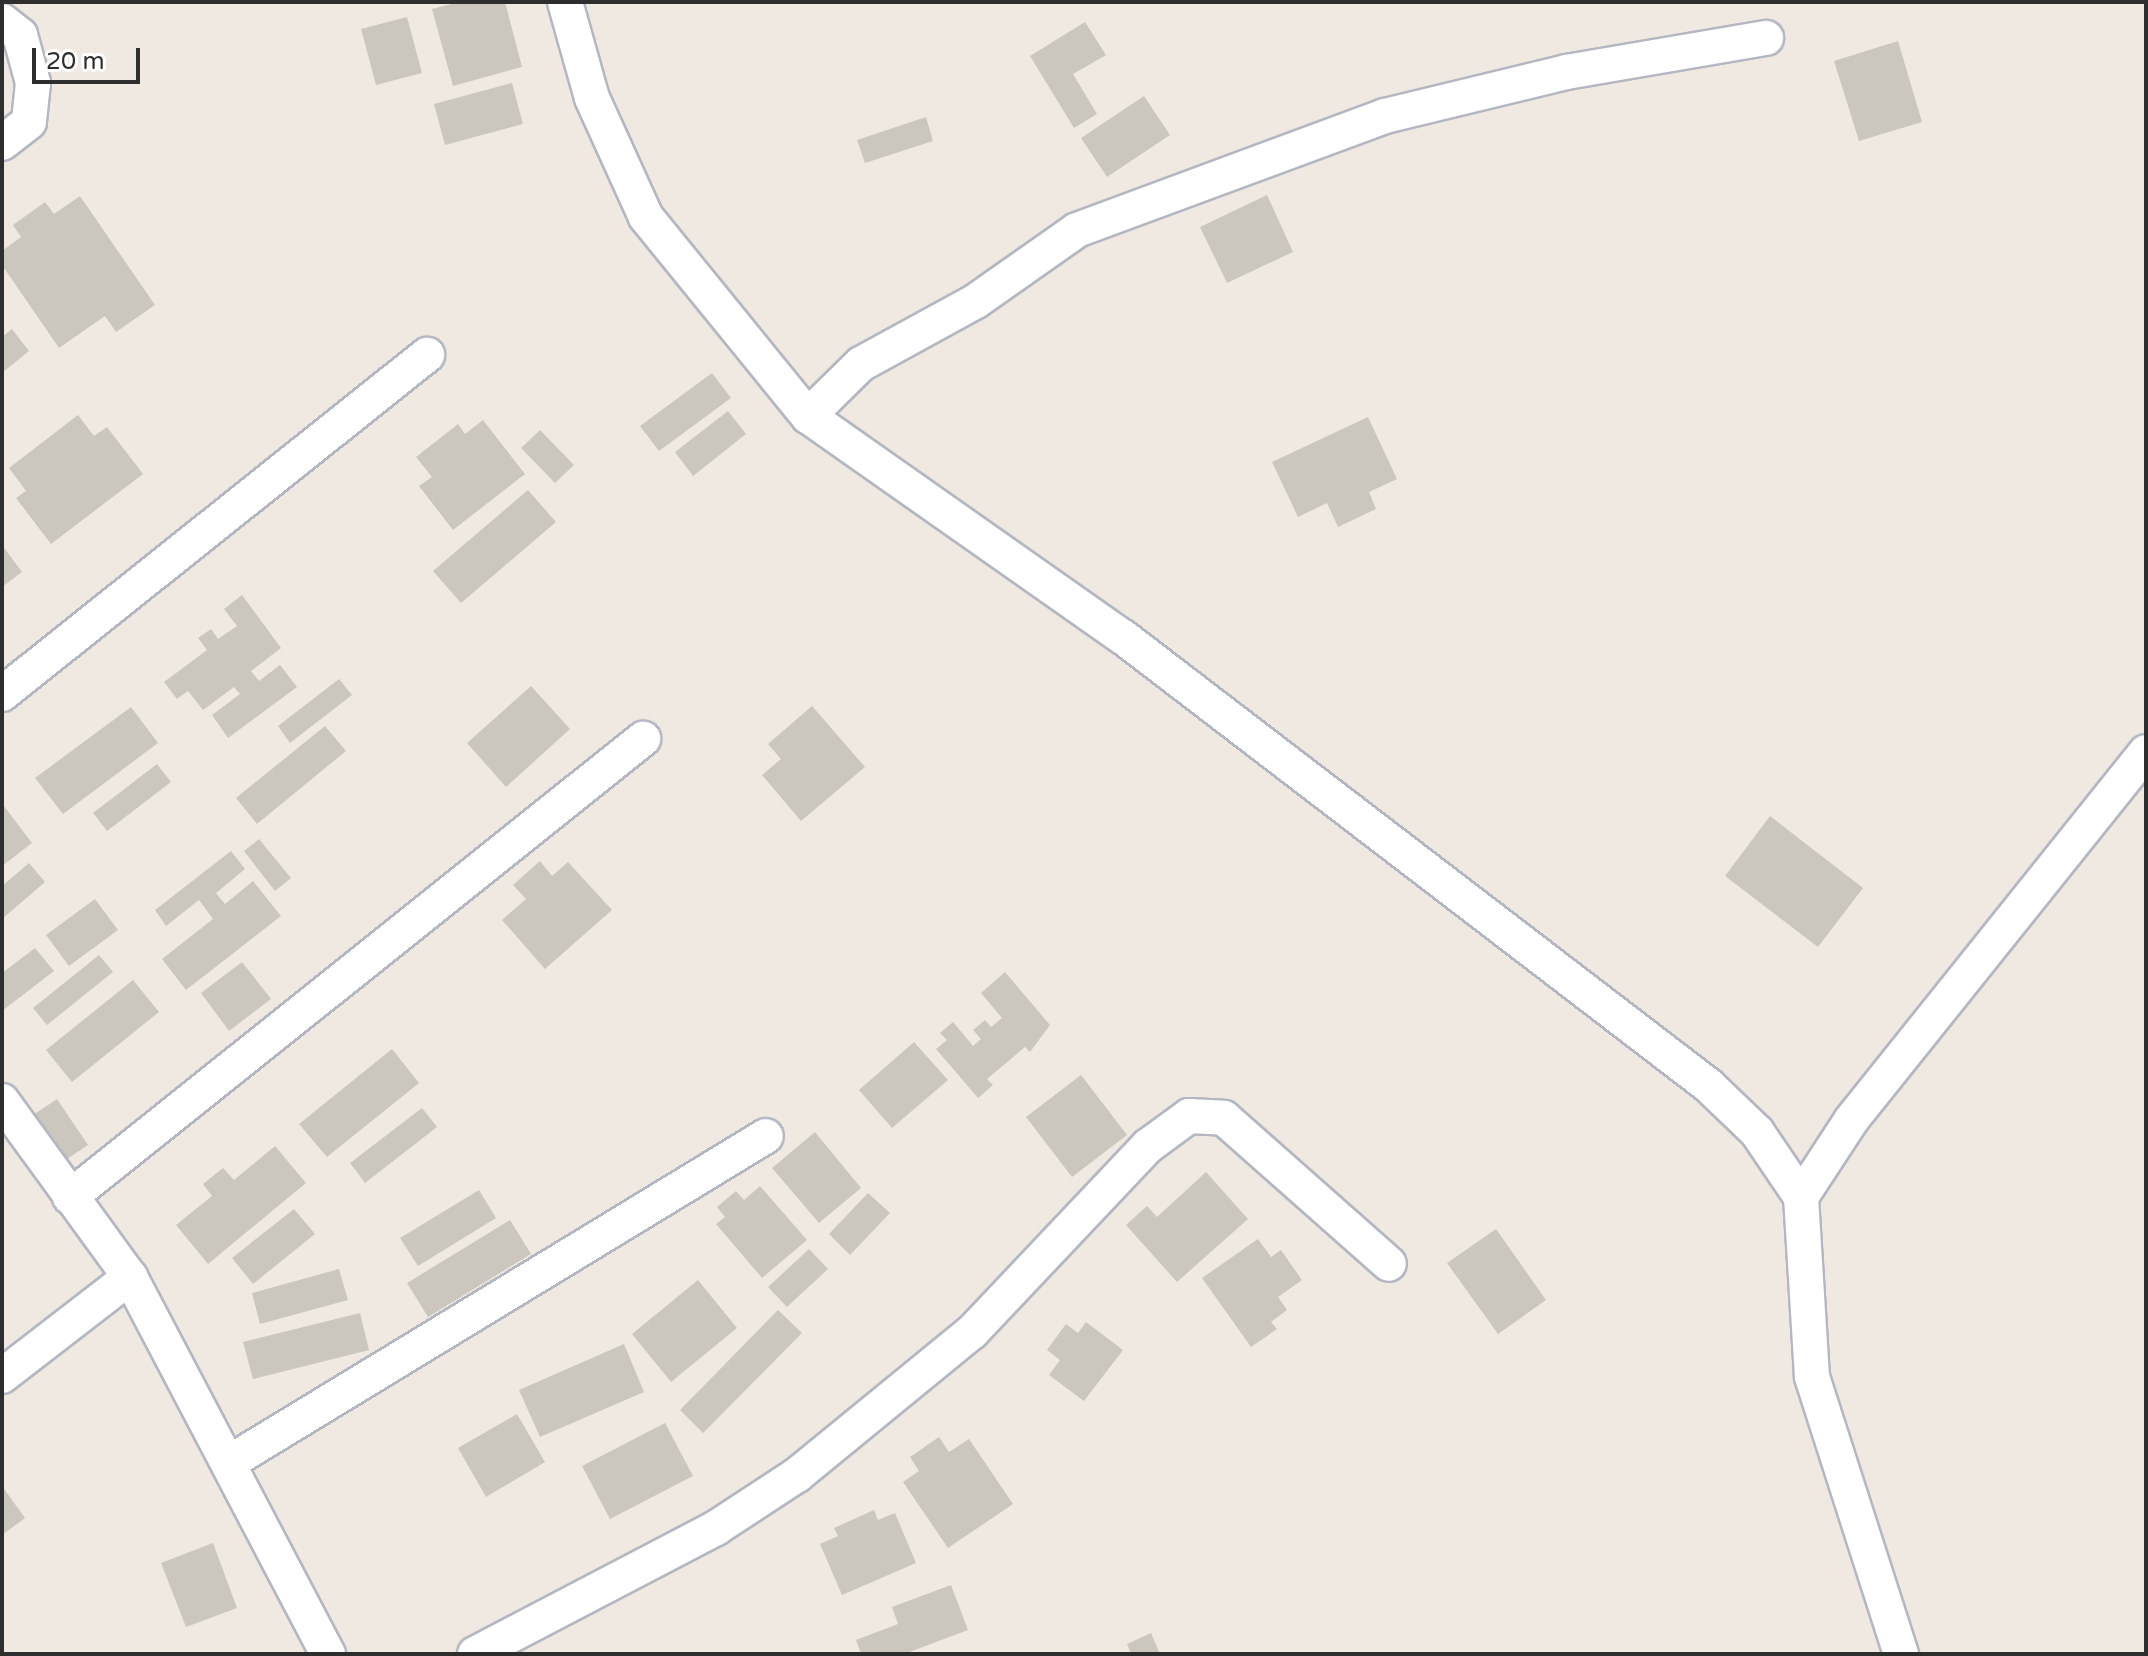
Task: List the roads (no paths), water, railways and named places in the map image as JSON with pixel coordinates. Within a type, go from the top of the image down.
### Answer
[{"type":"street","points":[[565,2],[592,98],[646,217],[808,416],[1123,637],[1708,1085],[1757,1132],[1801,1197],[1812,1377],[1901,1654]]},
{"type":"street","points":[[2,21],[20,35],[33,83],[29,122],[2,143]]},
{"type":"street","points":[[808,416],[861,364],[976,301],[1077,230],[1385,116],[1567,72],[1766,38]]},
{"type":"street","points":[[2,694],[427,355]]},
{"type":"street","points":[[70,1197],[643,739]]},
{"type":"street","points":[[1801,1197],[1852,1119],[2146,752]]},
{"type":"street","points":[[2,1101],[130,1277],[230,1462],[328,1654]]},
{"type":"street","points":[[475,1654],[716,1528],[797,1475],[972,1332],[1148,1146],[1189,1116],[1224,1118],[1389,1264]]},
{"type":"street","points":[[230,1462],[766,1136]]},
{"type":"street","points":[[2,1376],[130,1277]]}]
